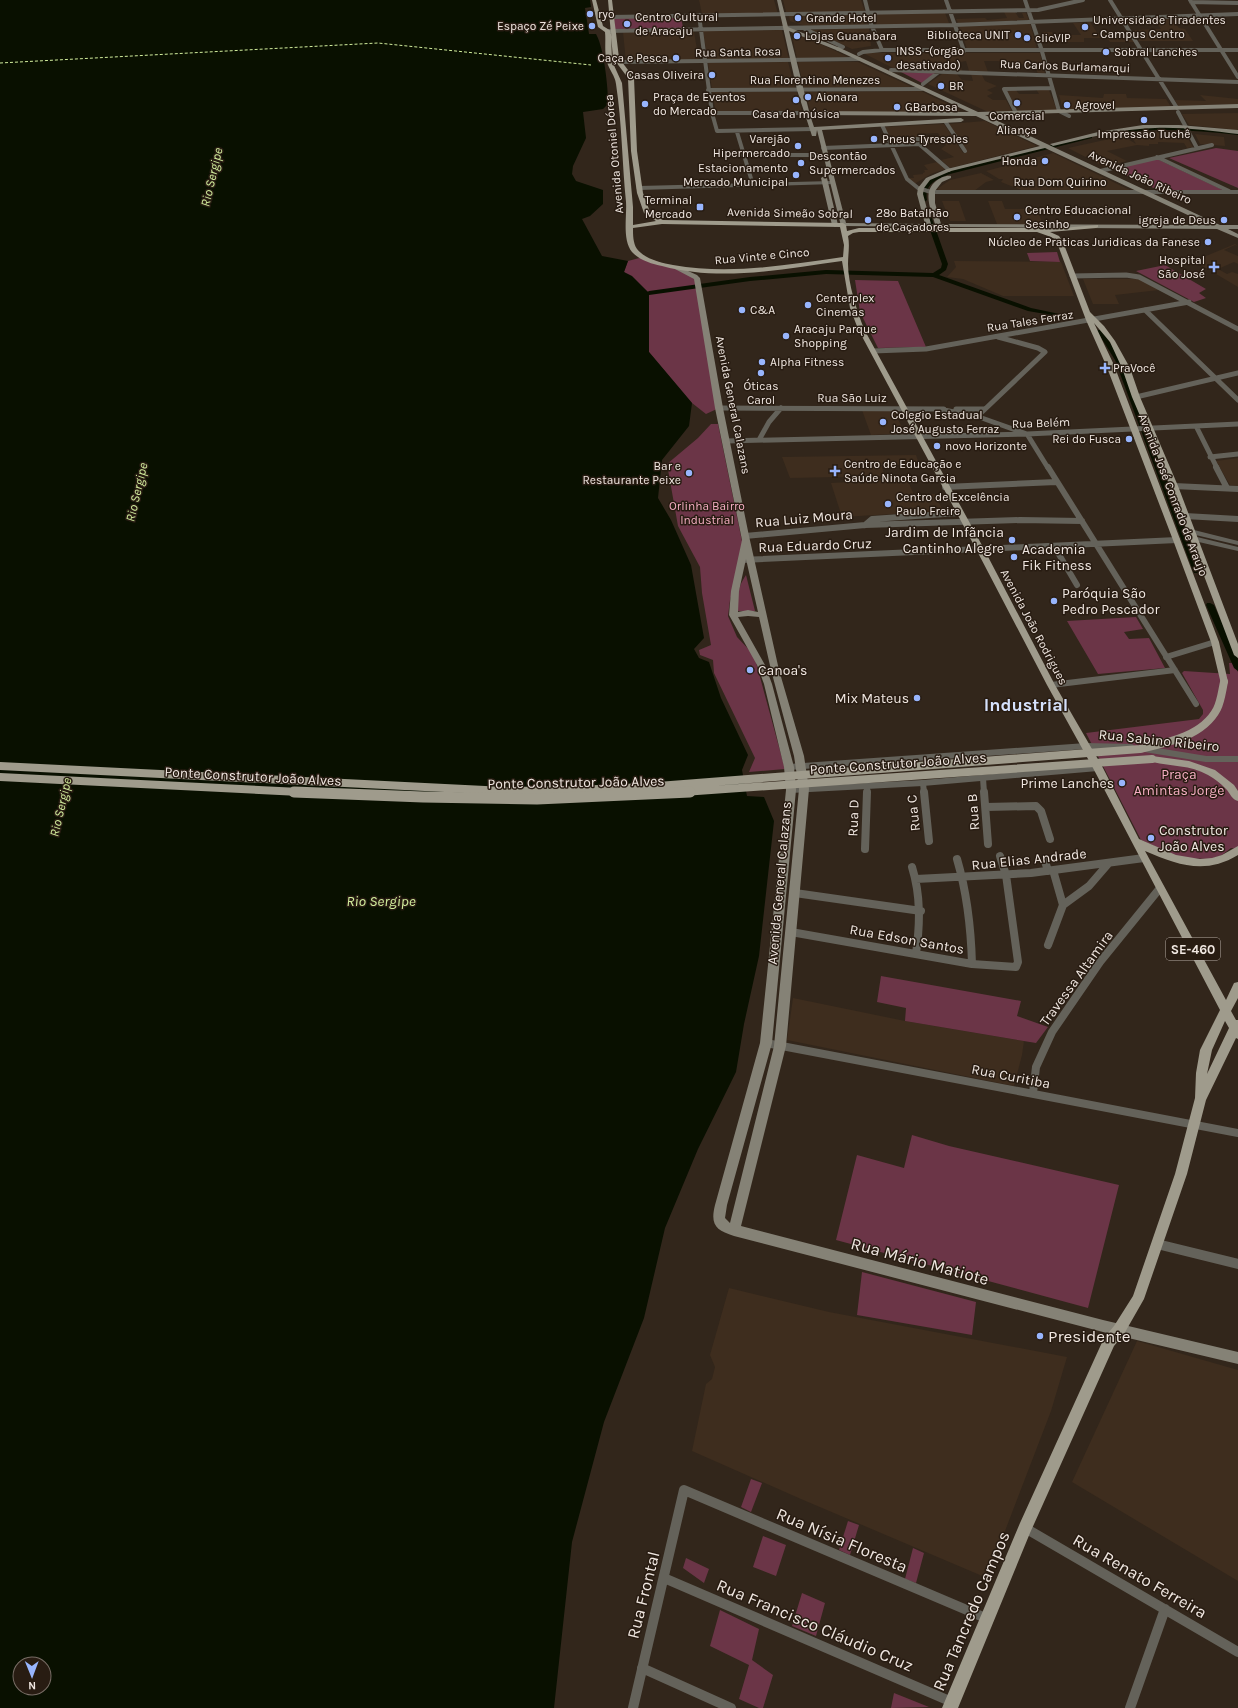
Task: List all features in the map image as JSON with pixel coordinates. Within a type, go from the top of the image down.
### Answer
[{"type":"main road","points":[[594,0],[600,27],[611,31],[610,0]]},
{"type":"main road","points":[[779,0],[800,90],[823,148],[835,225],[845,262]]},
{"type":"main road","points":[[783,17],[802,28]]},
{"type":"main road","points":[[786,28],[841,51],[860,55],[922,87],[1053,147]]},
{"type":"main road","name":"Avenida Otoniel Dórea","points":[[611,31],[618,62],[630,78],[634,151],[639,188],[647,213],[662,222]]},
{"type":"main road","name":"Avenida Otoniel Dórea","points":[[611,31],[609,61],[619,77],[626,169],[631,211],[630,239],[634,250],[643,257],[656,263]]},
{"type":"main road","points":[[860,55],[978,114]]},
{"type":"main road","points":[[808,113],[978,114],[997,118],[1069,116],[1238,106]]},
{"type":"main road","points":[[816,129],[945,121],[1016,113],[1060,111],[1238,110]]},
{"type":"main road","points":[[816,129],[830,122],[888,114]]},
{"type":"main road","points":[[997,118],[1053,147]]},
{"type":"main road","points":[[816,129],[819,155],[843,225]]},
{"type":"main road","points":[[933,228],[920,199],[920,190],[928,179],[949,170],[1053,147],[1134,132],[1188,129],[1238,132]]},
{"type":"main road","points":[[1188,129],[1238,136]]},
{"type":"main road","points":[[933,228],[930,192],[931,188],[937,182],[954,175],[1053,147]]},
{"type":"main road","name":"Avenida João Ribeiro","points":[[1053,147],[1234,229],[1238,236]]},
{"type":"main road","name":"Avenida João Ribeiro","points":[[1103,170],[1220,227],[1234,229]]},
{"type":"main road","name":"Avenida Simeão Sobral","points":[[630,227],[662,222],[1038,230],[1234,229]]},
{"type":"main road","name":"SE-460","points":[[843,225],[848,245],[845,262]]},
{"type":"main road","points":[[1090,318],[1058,239],[1061,230],[1096,226]]},
{"type":"main road","name":"Avenida Simeão Sobral","points":[[845,235],[847,232],[856,230],[933,228],[1096,226],[1220,227]]},
{"type":"main road","points":[[1038,230],[1058,239]]},
{"type":"main road","name":"Rua Vinte e Cinco","points":[[656,263],[677,268],[709,272],[741,272],[845,262]]},
{"type":"main road","name":"Avenida João Rodrigues","points":[[845,262],[853,308],[873,351],[1051,684],[1086,746]]},
{"type":"main road","name":"Avenida General Calazans","points":[[677,268],[696,277],[719,408],[745,538],[746,560],[763,615],[775,670],[802,767],[804,789],[795,893],[785,979],[780,1046],[734,1230]]},
{"type":"main road","name":"Avenida José Conrado de Araujo","points":[[1090,318],[1106,332],[1120,353],[1136,397],[1162,461],[1174,486],[1184,516],[1238,655]]},
{"type":"main road","name":"Avenida José Conrado de Araujo","points":[[1090,318],[1151,467],[1214,642],[1224,682]]},
{"type":"main road","points":[[1151,467],[1162,461]]},
{"type":"main road","name":"Avenida General Calazans","points":[[719,1217],[766,1043],[791,790],[789,767],[774,706],[763,671],[733,615],[734,599],[746,560]]},
{"type":"main road","points":[[1191,577],[1217,602]]},
{"type":"main road","points":[[733,615],[748,613],[763,615]]},
{"type":"main road","name":"Ponte Construtor João Alves","points":[[0,766],[256,780],[505,791],[575,790],[748,780],[1140,749],[1178,738],[1201,726],[1217,709],[1224,682]]},
{"type":"main road","name":"SE-460","points":[[1086,746],[1225,1010],[1237,1028]]},
{"type":"main road","name":"Ponte Construtor João Alves","points":[[0,777],[243,790],[423,797],[537,799],[690,792],[1152,759],[1176,761],[1206,770],[1225,782],[1238,798]]},
{"type":"main road","points":[[1136,842],[1176,859],[1201,863],[1218,861],[1229,857],[1238,850]]},
{"type":"main road","points":[[1200,1100],[1203,1060],[1211,1036],[1238,986]]},
{"type":"main road","points":[[1200,1100],[1237,1028]]},
{"type":"main road","name":"Rua Tancredo Campos","points":[[951,1705],[1025,1528],[1108,1342],[1119,1330],[1138,1299],[1181,1174],[1195,1126],[1200,1100]]},
{"type":"main road","name":"Rua Mário Matiote","points":[[719,1217],[724,1227],[734,1230],[1119,1330],[1238,1358]]},
{"type":"street","points":[[864,0],[872,26],[882,50]]},
{"type":"street","points":[[946,0],[964,51]]},
{"type":"street","points":[[1025,0],[1060,111],[1069,116]]},
{"type":"street","points":[[611,16],[699,15],[783,17],[868,13],[1043,10],[1083,0]]},
{"type":"street","points":[[1110,0],[1177,110],[1198,148]]},
{"type":"street","points":[[1191,1],[1238,3]]},
{"type":"street","points":[[1191,1],[1238,77]]},
{"type":"street","points":[[611,31],[954,25],[1238,14]]},
{"type":"street","points":[[683,15],[683,30]]},
{"type":"street","points":[[699,15],[708,90],[716,130],[721,132],[737,132],[816,129]]},
{"type":"street","points":[[802,28],[843,47],[841,51]]},
{"type":"street","name":"Rua Santa Rosa","points":[[618,62],[793,61],[860,55],[882,50],[1238,50]]},
{"type":"street","name":"Rua Carlos Burlamarqui","points":[[891,70],[1238,82]]},
{"type":"street","points":[[922,87],[940,71]]},
{"type":"street","name":"Rua Florentino Menezes","points":[[708,90],[800,90],[922,87]]},
{"type":"street","points":[[1016,113],[1004,88],[1052,88]]},
{"type":"street","points":[[712,114],[808,113]]},
{"type":"street","points":[[945,121],[965,152]]},
{"type":"street","points":[[882,125],[907,180],[920,190]]},
{"type":"street","points":[[737,132],[752,185]]},
{"type":"street","points":[[823,148],[919,144],[930,141],[926,139],[910,139]]},
{"type":"street","points":[[919,144],[949,170]]},
{"type":"street","points":[[1103,170],[1157,156],[1212,145]]},
{"type":"street","points":[[743,156],[819,155]]},
{"type":"street","points":[[1157,156],[1238,196]]},
{"type":"street","points":[[639,188],[829,183]]},
{"type":"street","name":"Rua Dom Quirino","points":[[920,190],[930,192],[1238,192]]},
{"type":"street","points":[[1072,276],[1135,276],[1144,278],[1238,329]]},
{"type":"street","name":"Rua Tales Ferraz","points":[[873,351],[926,349],[1090,318],[1189,302]]},
{"type":"street","points":[[1145,310],[1216,378],[1235,394],[1238,400]]},
{"type":"street","points":[[978,417],[984,409],[1044,354],[1044,351],[1038,348],[994,336]]},
{"type":"street","points":[[1136,397],[1238,373]]},
{"type":"street","name":"Rua São Luiz","points":[[719,408],[984,409]]},
{"type":"street","points":[[759,440],[769,422],[781,408]]},
{"type":"street","points":[[939,409],[978,417],[1027,434],[1196,704]]},
{"type":"street","name":"Rua Belém","points":[[726,441],[1027,434],[1238,424]]},
{"type":"street","points":[[1196,426],[1210,457],[1227,488]]},
{"type":"street","points":[[1210,457],[1238,454]]},
{"type":"street","points":[[945,486],[1056,482]]},
{"type":"street","points":[[1174,486],[1238,489]]},
{"type":"street","name":"Rua Luiz Moura","points":[[865,525],[872,520],[880,518],[960,513]]},
{"type":"street","points":[[1184,516],[1238,519]]},
{"type":"street","name":"Rua Luiz Moura","points":[[745,538],[865,525],[1020,520],[1082,521]]},
{"type":"street","points":[[1192,535],[1238,543]]},
{"type":"street","points":[[1192,535],[1238,549]]},
{"type":"street","name":"Rua Eduardo Cruz","points":[[746,560],[1177,540]]},
{"type":"street","points":[[1054,546],[1076,585]]},
{"type":"street","points":[[1166,657],[1214,642]]},
{"type":"street","points":[[1051,684],[1175,670]]},
{"type":"street","name":"Rua Sabino Ribeiro","points":[[789,767],[1086,746],[1118,746],[1206,759],[1238,759]]},
{"type":"street","points":[[791,790],[923,783],[1098,768]]},
{"type":"street","name":"Rua B","points":[[983,778],[988,844]]},
{"type":"street","name":"Rua C","points":[[923,783],[929,841]]},
{"type":"street","name":"Rua D","points":[[865,849],[866,787]]},
{"type":"street","points":[[986,807],[1036,806],[1041,812],[1050,839]]},
{"type":"street","points":[[1000,856],[1006,875]]},
{"type":"street","name":"Rua Elias Andrade","points":[[916,880],[963,879],[1051,871],[1144,858]]},
{"type":"street","points":[[957,859],[963,879],[971,936],[972,964]]},
{"type":"street","points":[[1045,861],[1051,871],[1063,906]]},
{"type":"street","points":[[1048,945],[1063,906],[1089,886],[1108,864]]},
{"type":"street","points":[[912,867],[916,880],[921,911],[916,954]]},
{"type":"street","name":"Rua Edson Santos","points":[[791,932],[972,964],[1007,968],[1016,967],[1018,964],[1006,875]]},
{"type":"street","name":"Travessa Altamira","points":[[1033,1093],[1036,1067],[1052,1032],[1100,962],[1160,888]]},
{"type":"street","points":[[795,893],[921,911]]},
{"type":"street","name":"Rua Curitiba","points":[[766,1043],[1238,1133]]},
{"type":"street","points":[[1157,1244],[1238,1264]]},
{"type":"street","name":"Rua Frontal","points":[[632,1708],[684,1490]]},
{"type":"street","name":"Rua Nísia Floresta","points":[[684,1490],[988,1619]]},
{"type":"street","name":"Rua Renato Ferreira","points":[[1025,1528],[1165,1608],[1238,1652]]},
{"type":"street","name":"Rua Francisco Cláudio Cruz","points":[[664,1578],[951,1705]]},
{"type":"street","points":[[1130,1708],[1165,1608]]},
{"type":"street","points":[[642,1668],[731,1708]]},
{"type":"shaded area","points":[[699,0],[774,0],[778,14],[702,14]]},
{"type":"shaded area","points":[[783,0],[861,0],[865,12],[786,12]]},
{"type":"shaded area","points":[[1004,12],[1015,12],[1019,18],[1024,18],[1022,13],[1026,13],[1029,20],[958,23],[956,19],[985,18],[987,20],[1007,18]]},
{"type":"shaded area","points":[[945,13],[949,23],[876,25],[871,14]]},
{"type":"shaded area","points":[[864,14],[868,25],[805,26],[790,21],[789,16]]},
{"type":"shaded area","name":"Universidade Tiradentes - Campus Centro","points":[[1171,19],[1179,28],[1185,29],[1193,41],[1139,41],[1133,30],[1161,29],[1155,20]]},
{"type":"shaded area","name":"Universidade Tiradentes - Campus Centro","points":[[1090,22],[1098,34],[1129,34],[1135,42],[1110,42],[1107,38],[1084,38],[1084,42],[1045,42],[1042,32],[1052,32],[1053,35],[1081,35],[1073,23]]},
{"type":"shaded area","points":[[1030,23],[1037,49],[967,49],[959,26]]},
{"type":"shaded area","points":[[869,28],[871,46],[852,49],[810,30]]},
{"type":"shaded area","points":[[782,30],[789,60],[708,61],[703,31]]},
{"type":"shaded area","points":[[791,31],[793,31],[850,58],[797,59]]},
{"type":"shaded area","points":[[623,32],[694,32],[699,61],[626,62]]},
{"type":"shaded area","points":[[865,53],[1040,53],[1045,74],[1038,74],[1035,67],[1029,67],[1028,65],[997,61],[984,61],[988,72],[969,71],[966,61],[960,62],[962,71],[893,68]]},
{"type":"shaded area","points":[[788,62],[795,88],[712,89],[708,63]]},
{"type":"shaded area","points":[[798,62],[858,62],[910,86],[909,88],[804,89]]},
{"type":"shaded area","points":[[942,74],[957,74],[962,80],[973,81],[971,74],[982,75],[985,81],[997,86],[987,90],[993,93],[987,96],[993,100],[1006,100],[1012,111],[988,112],[928,84]]},
{"type":"shaded area","points":[[1048,88],[1057,110],[1016,111],[1005,89],[1015,89],[1019,94],[1039,94],[1036,89]]},
{"type":"shaded area","points":[[921,91],[960,110],[958,112],[811,112],[805,92]]},
{"type":"shaded area","points":[[712,92],[797,92],[802,112],[716,112]]},
{"type":"shaded area","points":[[1104,94],[1126,94],[1127,98],[1166,99],[1171,107],[1063,110],[1059,95],[1103,98]]},
{"type":"shaded area","points":[[1200,95],[1238,99],[1238,104],[1178,106],[1175,100],[1206,101]]},
{"type":"shaded area","points":[[1238,113],[1238,130],[1189,125],[1182,114]]},
{"type":"shaded area","points":[[985,121],[1037,146],[950,168],[941,160],[954,157],[941,149],[946,145],[938,133],[917,134],[920,138],[891,140],[884,127],[944,124],[963,153],[967,152],[948,124]]},
{"type":"shaded area","points":[[1162,131],[1184,132],[1193,147],[1187,148],[1184,143],[1158,142],[1158,144],[1149,144],[1149,146],[1137,145],[1107,151],[1127,161],[1105,167],[1068,148],[1123,136],[1136,144],[1130,134]]},
{"type":"shaded area","points":[[1195,134],[1224,137],[1225,146],[1200,144]]},
{"type":"shaded area","points":[[1053,153],[1132,191],[1024,191],[1001,182],[1003,179],[999,179],[986,171]]},
{"type":"shaded area","points":[[937,162],[945,169],[931,174],[916,183],[912,183],[909,178],[914,178],[913,175],[923,174],[925,172],[924,170],[928,170],[924,165]]},
{"type":"shaded area","points":[[981,173],[994,180],[986,182],[974,191],[940,191],[937,189],[950,180]]},
{"type":"shaded area","points":[[942,201],[959,201],[966,221],[950,221]]},
{"type":"shaded area","name":"Centro Educacional Sesinho","points":[[988,201],[1002,201],[1005,209],[1037,209],[1043,225],[997,224]]},
{"type":"shaded area","name":"Hospital São José","points":[[1235,244],[1238,246],[1235,245],[1224,250],[1238,256],[1238,264],[1234,262],[1218,269],[1227,274],[1232,272],[1238,274],[1238,287],[1194,261]]},
{"type":"shaded area","points":[[954,261],[1061,262],[1074,296],[1003,296],[963,279],[947,277],[956,267]]},
{"type":"shaded area","points":[[1083,279],[1141,279],[1159,290],[1115,295],[1119,304],[1093,304]]},
{"type":"shaded area","name":"Colegio Estadual José Augusto Ferraz","points":[[862,410],[893,410],[905,433],[871,435]]},
{"type":"shaded area","name":"Centro de Educação e Saúde Ninota Garcia","points":[[916,455],[919,464],[881,465],[885,476],[790,478],[782,457]]},
{"type":"shaded area","points":[[1238,458],[1238,486],[1230,485],[1216,461]]},
{"type":"shaded area","name":"Centro de Excelência Paulo Freire","points":[[907,479],[914,495],[935,494],[943,511],[842,517],[831,483]]},
{"type":"shaded area","points":[[793,998],[905,1021],[1024,1041],[1014,1086],[787,1040]]},
{"type":"shaded area","points":[[729,1288],[829,1312],[1067,1357],[1051,1411],[987,1578],[692,1451],[706,1384],[712,1379],[715,1367],[710,1355]]},
{"type":"shaded area","points":[[1137,1341],[1238,1370],[1238,1581],[1072,1482]]},
{"type":"green space","points":[[614,18],[681,18],[683,27],[615,29]]},
{"type":"green space","points":[[901,72],[935,73],[922,83]]},
{"type":"green space","points":[[1216,148],[1238,151],[1238,188],[1169,158]]},
{"type":"green space","points":[[1155,158],[1223,190],[1158,190],[1113,169]]},
{"type":"green space","points":[[1057,252],[1060,262],[1030,261],[1027,253]]},
{"type":"green space","points":[[643,257],[677,268],[695,276],[719,408],[706,414],[692,403],[649,352],[649,293],[624,272],[628,261]]},
{"type":"green space","points":[[1165,265],[1206,289],[1199,293],[1206,298],[1194,302],[1136,271]]},
{"type":"green space","points":[[855,280],[898,281],[926,347],[878,348],[860,312]]},
{"type":"green space","name":"Orlinha Bairro Industrial","points":[[711,424],[718,424],[744,551],[730,600],[728,616],[737,637],[754,655],[785,769],[749,772],[755,758],[714,673],[713,660],[700,655],[699,650],[711,645],[702,593],[700,567],[678,526],[667,464],[698,438]]},
{"type":"green space","points":[[746,575],[755,611],[737,611],[738,592]]},
{"type":"green space","points":[[1136,617],[1143,629],[1124,632],[1129,639],[1149,638],[1165,668],[1098,674],[1067,621]]},
{"type":"green space","name":"Praça Amintas Jorge","points":[[1229,663],[1233,663],[1238,672],[1238,849],[1231,848],[1222,855],[1211,859],[1181,858],[1141,840],[1086,733],[1199,719],[1203,714],[1203,710],[1182,673],[1184,671],[1230,674]]},
{"type":"green space","points":[[881,976],[1021,1001],[1017,1016],[1048,1027],[1036,1043],[905,1021],[906,1008],[877,1002]]},
{"type":"green space","points":[[912,1135],[949,1146],[1119,1185],[1088,1308],[836,1240],[857,1155],[904,1168]]},
{"type":"green space","points":[[862,1272],[976,1302],[972,1335],[857,1315]]},
{"type":"green space","points":[[751,1479],[762,1483],[751,1512],[741,1507]]},
{"type":"green space","points":[[848,1521],[859,1525],[850,1555],[839,1550]]},
{"type":"green space","points":[[763,1536],[786,1545],[776,1576],[753,1567]]},
{"type":"green space","points":[[913,1548],[924,1553],[916,1583],[905,1579]]},
{"type":"green space","points":[[686,1558],[709,1569],[704,1583],[683,1568]]},
{"type":"green space","points":[[802,1593],[825,1603],[816,1636],[792,1626]]},
{"type":"green space","points":[[720,1610],[759,1629],[752,1660],[773,1675],[763,1708],[759,1708],[739,1699],[749,1665],[710,1646]]},
{"type":"green space","points":[[894,1693],[929,1707],[891,1708]]},
{"type":"water","name":"Rio Sergipe","points":[[0,0],[590,0],[591,7],[585,8],[589,34],[596,34],[599,40],[606,78],[608,104],[603,109],[583,112],[586,138],[573,166],[572,174],[576,181],[603,190],[603,204],[590,216],[582,219],[602,256],[628,261],[624,272],[632,276],[649,293],[649,352],[692,403],[689,426],[662,460],[658,498],[671,520],[691,565],[704,638],[694,649],[699,658],[709,662],[721,698],[748,755],[742,770],[747,796],[764,797],[774,821],[759,956],[744,1024],[736,1072],[698,1149],[665,1228],[644,1318],[604,1422],[572,1542],[554,1708],[0,1708]]},
{"type":"waterway","points":[[1130,130],[1170,128],[1238,133]]},
{"type":"waterway","points":[[924,200],[923,194],[926,186],[930,182],[948,173],[1090,137]]},
{"type":"waterway","points":[[928,216],[945,264],[944,269],[934,275]]},
{"type":"waterway","points":[[649,293],[750,279],[826,272],[934,275]]},
{"type":"waterway","points":[[934,275],[1030,310],[1072,318]]},
{"type":"waterway","points":[[1100,331],[1118,360],[1197,571]]},
{"type":"waterway","points":[[1210,605],[1238,668]]},
{"type":"ferry route","points":[[0,63],[378,43],[591,65]]},
{"type":"place","name":"ryo","points":[[590,14]]},
{"type":"place","name":"Grande Hotel","points":[[798,18]]},
{"type":"place","name":"Centro Cultural de Aracaju","points":[[627,24]]},
{"type":"place","name":"Espaço Zé Peixe","points":[[592,26]]},
{"type":"place","name":"Universidade Tiradentes - Campus Centro","points":[[1085,27]]},
{"type":"place","name":"Biblioteca UNIT","points":[[1018,35]]},
{"type":"place","name":"Lojas Guanabara","points":[[797,36]]},
{"type":"place","name":"clicVIP","points":[[1027,38]]},
{"type":"place","name":"Sobral Lanches","points":[[1106,52]]},
{"type":"place","name":"Caça e Pesca","points":[[676,58]]},
{"type":"place","name":"INSS -(orgão desativado)","points":[[888,58]]},
{"type":"place","name":"Casas Oliveira","points":[[712,75]]},
{"type":"place","name":"BR","points":[[941,86]]},
{"type":"place","name":"Aionara","points":[[808,97]]},
{"type":"place","name":"Casa da música","points":[[796,100]]},
{"type":"place","name":"Comercial Aliança","points":[[1017,103]]},
{"type":"place","name":"Praça de Eventos do Mercado","points":[[645,104]]},
{"type":"place","name":"Agrovel","points":[[1067,105]]},
{"type":"place","name":"GBarbosa","points":[[897,107]]},
{"type":"place","name":"Impressão Tuchê","points":[[1144,120]]},
{"type":"place","name":"Pneus Tyresoles","points":[[874,139]]},
{"type":"place","name":"Varejão Hipermercado","points":[[798,146]]},
{"type":"place","name":"Honda","points":[[1045,161]]},
{"type":"place","name":"Descontão Supermercados","points":[[801,163]]},
{"type":"place","name":"Estacionamento Mercado Municipal","points":[[796,175]]},
{"type":"place","name":"Terminal Mercado","points":[[700,207]]},
{"type":"place","name":"Centro Educacional Sesinho","points":[[1017,217]]},
{"type":"place","name":"28º Batalhão de Caçadores","points":[[868,220]]},
{"type":"place","name":"igreja de Deus","points":[[1224,220]]},
{"type":"place","name":"Núcleo de Praticas Juridicas da Fanese","points":[[1208,242]]},
{"type":"place","name":"Hospital São José","points":[[1214,267]]},
{"type":"place","name":"Centerplex Cinemas","points":[[808,305]]},
{"type":"place","name":"C&A","points":[[742,310]]},
{"type":"place","name":"Aracaju Parque Shopping","points":[[786,336]]},
{"type":"place","name":"Alpha Fitness","points":[[762,362]]},
{"type":"place","name":"PraVocê","points":[[1105,368]]},
{"type":"place","name":"Óticas Carol","points":[[761,373]]},
{"type":"place","name":"Colegio Estadual José Augusto Ferraz","points":[[883,422]]},
{"type":"place","name":"Rei do Fusca","points":[[1129,439]]},
{"type":"place","name":"novo Horizonte","points":[[937,446]]},
{"type":"place","name":"Centro de Educação e Saúde Ninota Garcia","points":[[835,471]]},
{"type":"place","name":"Bar e Restaurante Peixe","points":[[689,473]]},
{"type":"place","name":"Centro de Excelência Paulo Freire","points":[[888,504]]},
{"type":"place","name":"Jardim de Infãncia Cantinho Alegre","points":[[1012,540]]},
{"type":"place","name":"Academia Fik Fitness","points":[[1014,557]]},
{"type":"place","name":"Paróquia São Pedro Pescador","points":[[1054,601]]},
{"type":"place","name":"Canoa's","points":[[750,670]]},
{"type":"place","name":"Mix Mateus","points":[[917,698]]},
{"type":"place","name":"Prime Lanches","points":[[1122,783]]},
{"type":"place","name":"Construtor João Alves","points":[[1151,838]]},
{"type":"place","name":"Presidente","points":[[1040,1336]]},
{"type":"district","name":"Industrial","points":[[1026,705]]}]
